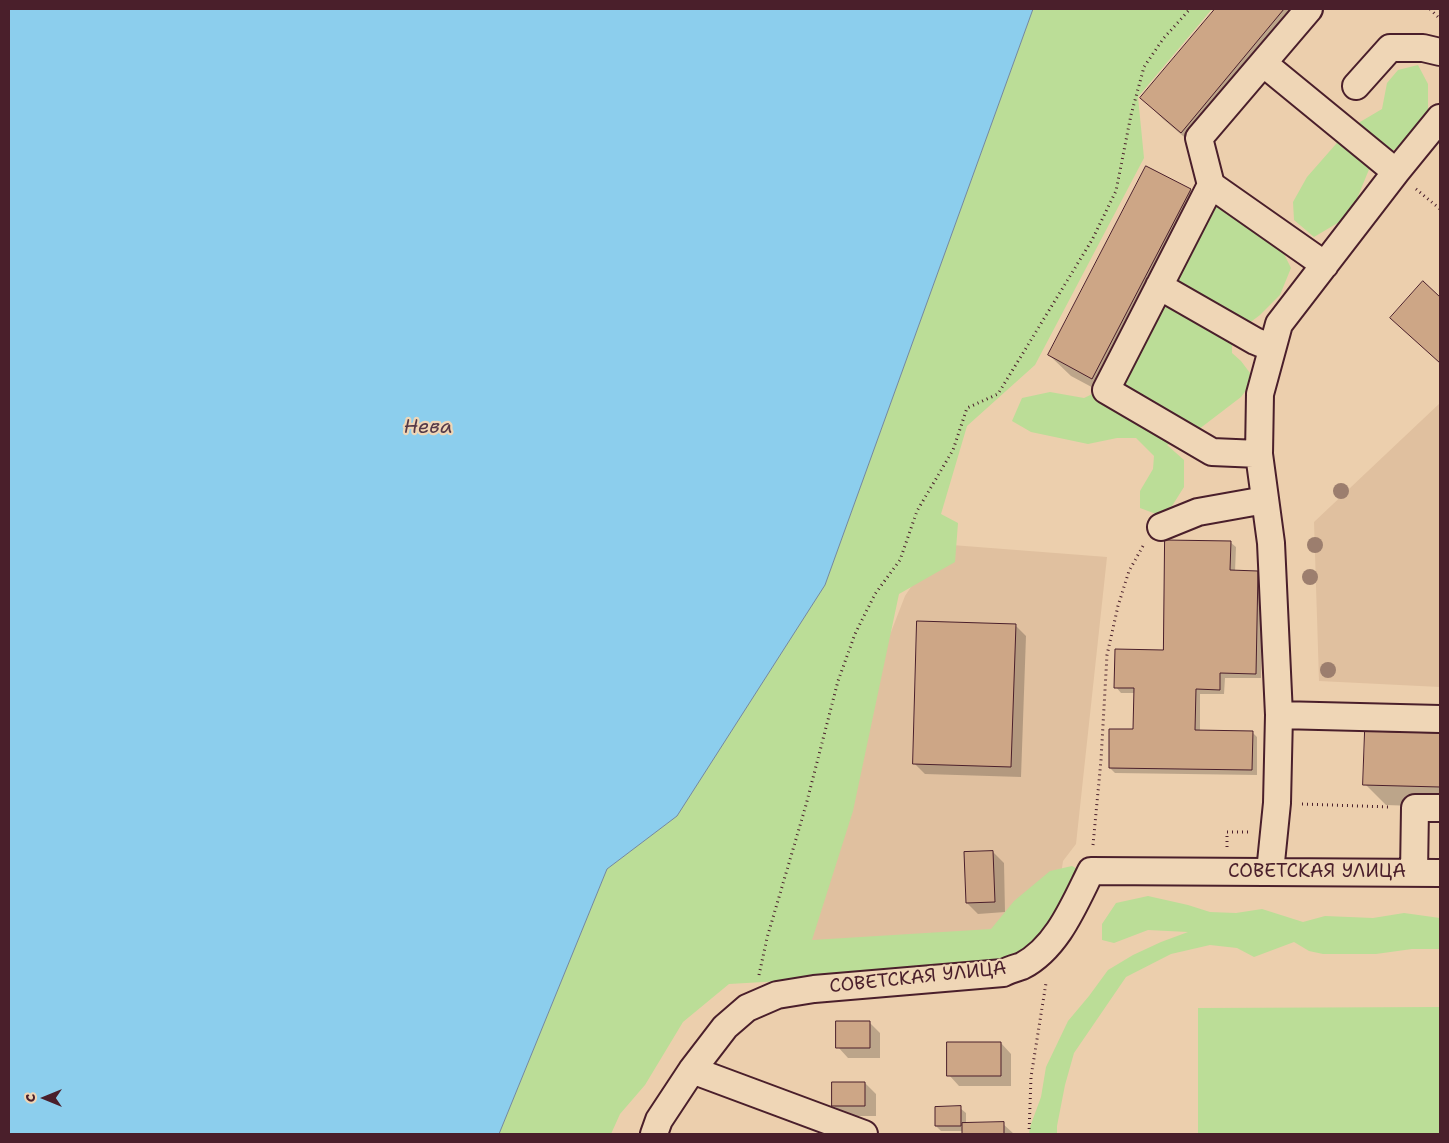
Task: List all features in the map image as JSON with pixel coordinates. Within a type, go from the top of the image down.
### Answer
[{"type":"street","points":[[1259,454],[1212,452],[1106,390],[1211,185],[1200,138],[1309,9]]},
{"type":"street","points":[[1356,86],[1390,48],[1423,48],[1440,52]]},
{"type":"street","points":[[1263,63],[1396,172]]},
{"type":"street","points":[[1270,872],[1277,803],[1279,715],[1271,542],[1259,454],[1260,394],[1279,324],[1440,118]]},
{"type":"street","points":[[1211,185],[1325,265]]},
{"type":"street","points":[[1159,286],[1255,341],[1272,348]]},
{"type":"street","points":[[1161,527],[1198,512],[1266,500]]},
{"type":"street","points":[[1279,715],[1440,719]]},
{"type":"street","points":[[1414,873],[1428,808]]},
{"type":"street","name":"СОВЕТСКАЯ УЛИЦА","points":[[654,1134],[659,1120],[692,1070],[724,1027],[747,1008],[776,996],[814,989],[1003,973],[1023,965],[1043,950],[1061,929],[1091,871],[1440,873]]},
{"type":"street","points":[[692,1070],[864,1134]]},
{"type":"path","points":[[759,979],[767,938],[806,805],[838,681],[855,634],[875,594],[900,560],[917,511],[954,450],[968,408],[998,394],[1092,240],[1116,191],[1131,115],[1144,67],[1163,39],[1190,9]]},
{"type":"path","points":[[1430,9],[1440,18]]},
{"type":"path","points":[[1396,172],[1440,209]]},
{"type":"path","points":[[1091,871],[1101,760],[1107,654],[1118,606],[1129,571],[1146,542],[1161,527]]},
{"type":"path","points":[[1277,803],[1428,808]]},
{"type":"path","points":[[1029,1134],[1031,1077],[1044,990]]},
{"type":"shaded area","points":[[1440,403],[1440,687],[1319,681],[1314,522]]},
{"type":"shaded area","points":[[939,544],[1107,557],[1076,844],[1063,861],[1056,910],[1036,942],[805,968],[858,717],[905,596]]},
{"type":"green space","points":[[1033,9],[1212,9],[1138,97],[1144,158],[1035,365],[967,426],[941,514],[958,523],[955,562],[899,594],[853,811],[812,940],[991,929],[1014,901],[1050,871],[1072,866],[1085,873],[1034,954],[1007,968],[729,984],[683,1022],[645,1085],[620,1114],[611,1134],[499,1134],[607,869],[677,816],[825,585]]},
{"type":"green space","points":[[1418,65],[1428,84],[1428,115],[1410,138],[1370,167],[1354,206],[1346,218],[1314,237],[1294,220],[1293,202],[1307,177],[1343,136],[1360,122],[1382,109],[1387,83],[1398,70]]},
{"type":"green space","points":[[1222,200],[1279,244],[1291,268],[1280,295],[1260,315],[1232,336],[1232,353],[1250,373],[1250,385],[1241,397],[1190,436],[1167,445],[1184,460],[1184,487],[1172,506],[1156,514],[1140,508],[1140,491],[1153,469],[1154,456],[1136,438],[1117,438],[1088,444],[1031,432],[1012,421],[1022,398],[1050,392],[1084,398],[1109,386],[1209,206]]},
{"type":"green space","points":[[1148,896],[1210,912],[1236,913],[1262,909],[1303,922],[1325,916],[1373,918],[1404,913],[1440,918],[1440,949],[1412,949],[1376,954],[1323,954],[1309,951],[1294,942],[1254,957],[1237,948],[1210,945],[1171,954],[1126,977],[1074,1053],[1065,1085],[1057,1134],[1029,1134],[1041,1097],[1046,1067],[1068,1021],[1108,970],[1133,955],[1188,932],[1148,930],[1114,943],[1102,940],[1102,924],[1116,903]]},
{"type":"green space","points":[[1440,1007],[1440,1134],[1198,1134],[1198,1008]]},
{"type":"water","name":"Нева","points":[[9,9],[1033,9],[825,585],[677,816],[607,869],[499,1134],[9,1134]]},
{"type":"building","points":[[1215,9],[1284,9],[1181,133],[1140,98]]},
{"type":"building","points":[[1146,166],[1191,189],[1092,379],[1048,355]]},
{"type":"building","points":[[1423,281],[1440,297],[1440,363],[1390,318]]},
{"type":"building","points":[[1165,540],[1231,541],[1230,570],[1258,571],[1256,674],[1220,673],[1220,690],[1196,689],[1195,730],[1253,731],[1252,770],[1109,768],[1109,729],[1133,729],[1134,688],[1114,688],[1115,649],[1163,650]]},
{"type":"building","points":[[917,621],[1016,624],[1011,767],[913,764]]},
{"type":"building","points":[[1365,731],[1440,733],[1440,787],[1363,785]]},
{"type":"building","points":[[993,851],[995,902],[966,903],[964,852]]},
{"type":"building","points":[[836,1021],[870,1021],[870,1048],[836,1048]]},
{"type":"building","points":[[947,1042],[1001,1042],[1001,1076],[947,1076]]},
{"type":"building","points":[[832,1082],[865,1082],[865,1106],[832,1106]]},
{"type":"building","points":[[961,1106],[961,1126],[935,1126],[935,1107]]},
{"type":"building","points":[[1004,1122],[1004,1134],[962,1134],[962,1123]]}]
